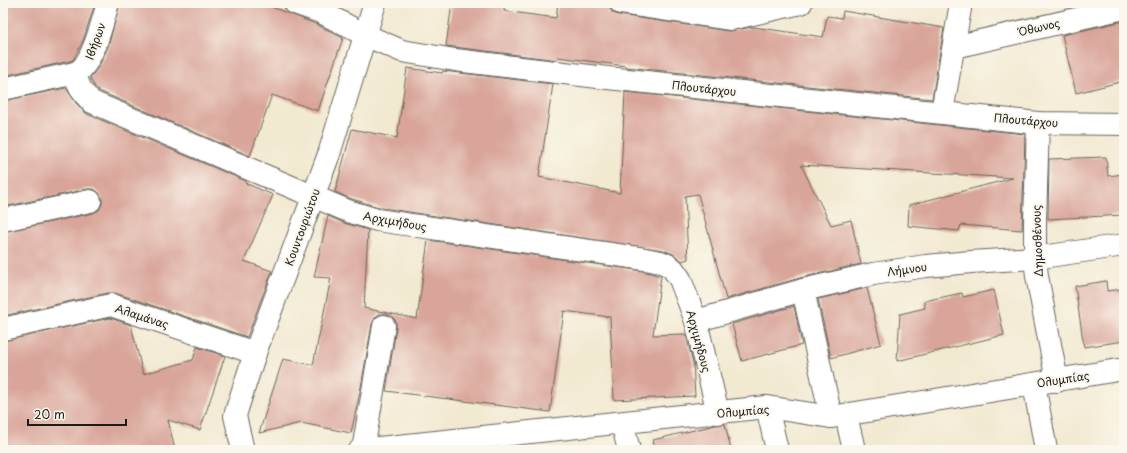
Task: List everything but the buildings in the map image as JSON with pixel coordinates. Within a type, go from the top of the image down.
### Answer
[{"type":"street","name":"Ιβήρων","points":[[75,73],[82,69],[87,63],[108,3]]},
{"type":"street","name":"Πλουτάρχου","points":[[295,3],[321,12],[365,35],[402,51],[456,60],[598,78],[1038,123],[1124,124]]},
{"type":"street","name":"Κουντουριώτου","points":[[243,450],[235,416],[255,353],[329,154],[375,3]]},
{"type":"street","points":[[621,3],[731,19],[801,3]]},
{"type":"street","points":[[942,112],[961,3]]},
{"type":"street","name":"Όθωνος","points":[[954,47],[1124,8]]},
{"type":"street","points":[[3,89],[75,73]]},
{"type":"street","name":"Αρχιμήδους","points":[[75,73],[79,87],[84,95],[92,102],[348,211],[377,220],[661,262],[668,265],[677,274],[696,321],[718,413]]},
{"type":"street","name":"Δημοσθένους","points":[[1038,123],[1035,258],[1040,294],[1057,381]]},
{"type":"street","points":[[3,220],[90,202]]},
{"type":"street","name":"Λήμνου","points":[[696,321],[803,290],[894,270],[971,262],[1035,258],[1124,245]]},
{"type":"street","points":[[803,290],[839,416],[854,450]]},
{"type":"street","name":"Αλαμάνας","points":[[3,329],[111,305],[255,353]]},
{"type":"street","points":[[363,450],[384,326]]},
{"type":"street","name":"Ολυμπίας","points":[[360,450],[767,407],[839,416],[1124,369]]},
{"type":"street","points":[[1034,384],[1046,450]]},
{"type":"street","points":[[767,407],[777,450]]},
{"type":"street","points":[[622,423],[630,450]]}]
